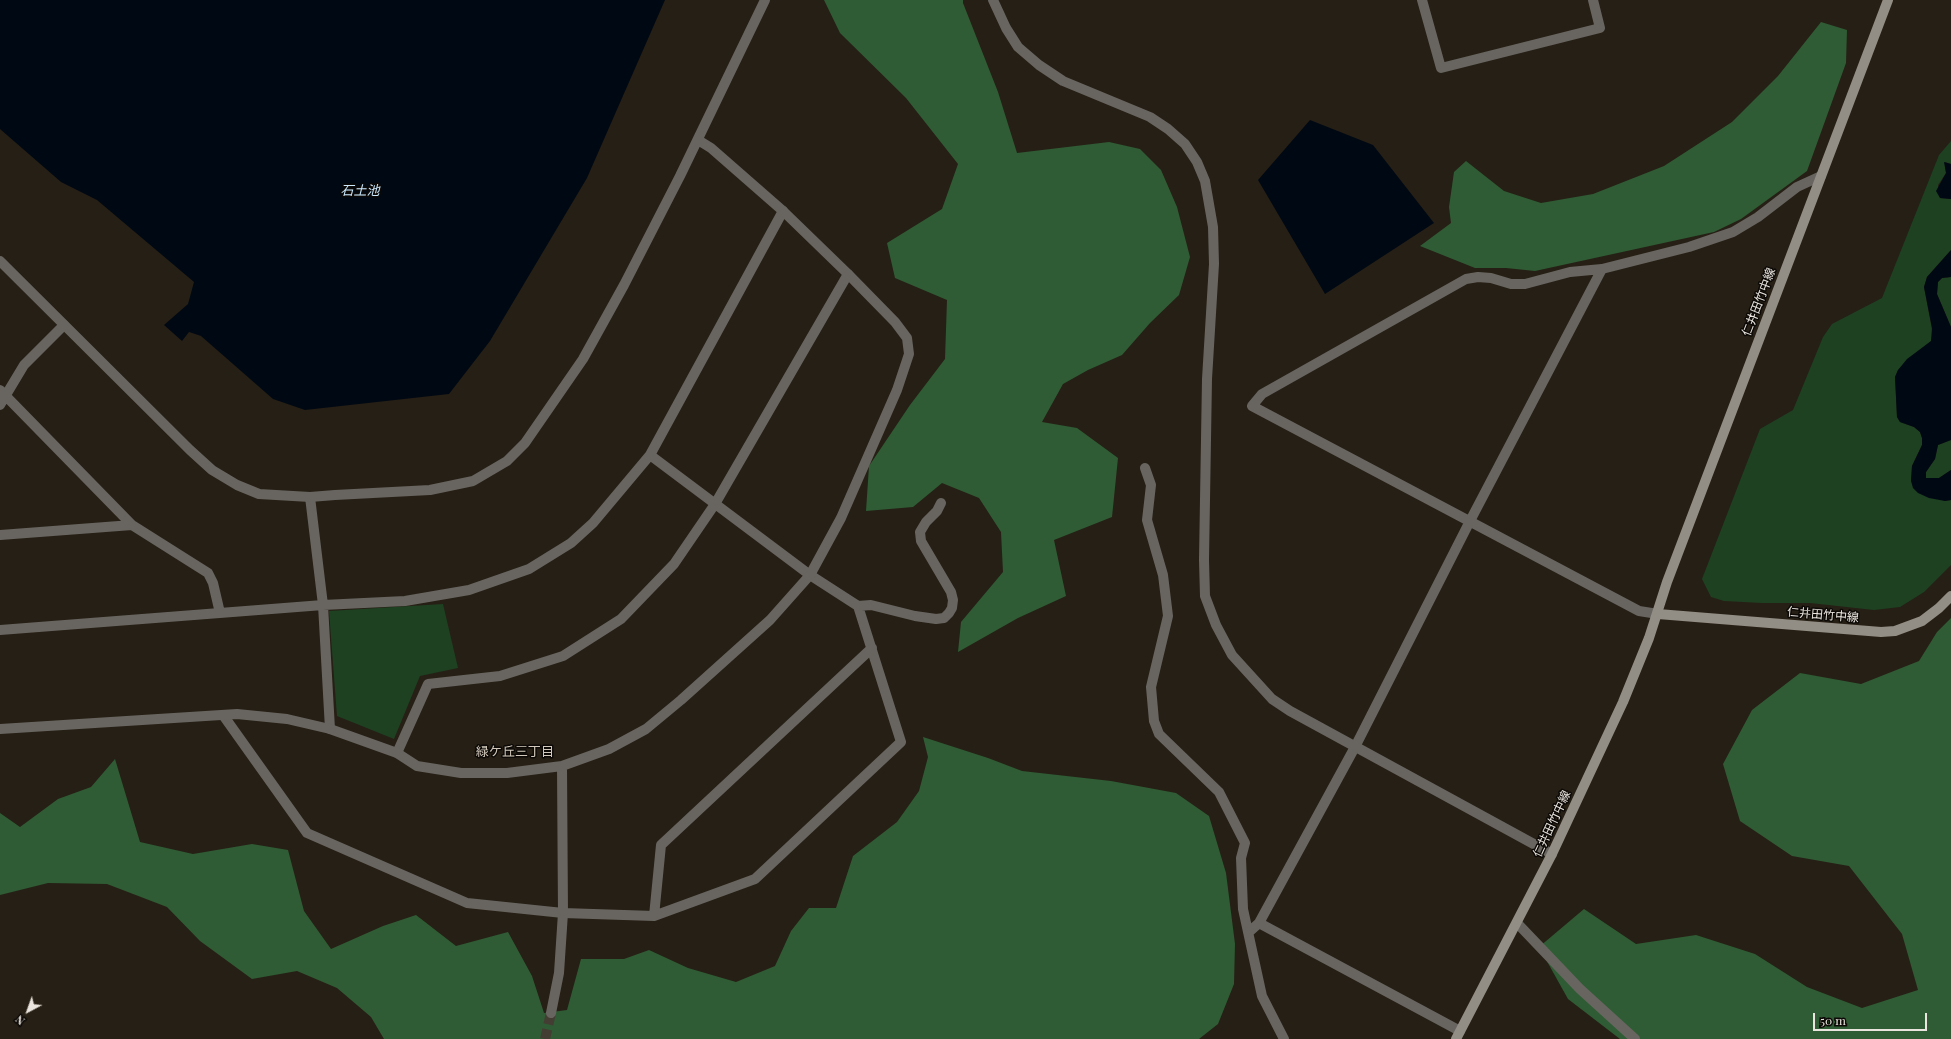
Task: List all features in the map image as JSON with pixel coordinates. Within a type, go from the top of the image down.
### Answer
[{"type":"main road","name":"仁井田竹中線","points":[[1458,1035],[1517,924],[1552,854],[1623,702],[1658,614],[1667,582],[1888,0]]},
{"type":"main road","name":"仁井田竹中線","points":[[1658,614],[1881,632],[1895,631],[1922,621],[1939,608],[1951,596]]},
{"type":"street","points":[[0,261],[212,470],[237,485],[258,494],[310,498],[335,494],[430,490],[451,487],[474,481],[507,461],[525,443],[582,359],[624,285],[698,140],[765,0]]},
{"type":"street","points":[[993,0],[1006,28],[1018,47],[1039,66],[1063,81],[1150,116],[1185,144],[1197,162],[1205,182],[1213,227],[1214,264],[1207,379],[1204,560],[1205,596],[1216,625],[1232,655],[1266,694],[1290,711],[1552,854]]},
{"type":"street","points":[[1422,0],[1441,68],[1600,28],[1593,0]]},
{"type":"street","points":[[0,729],[237,714],[287,719],[330,729],[397,753],[417,766],[461,772],[507,773],[562,766],[609,749],[646,729],[770,620],[810,575],[844,511],[897,390],[909,354],[907,338],[895,322],[848,274],[783,211],[710,148],[698,140]]},
{"type":"street","points":[[1658,614],[1639,611],[1252,406],[1262,394],[1466,279],[1478,277],[1491,278],[1511,284],[1525,284],[1570,272],[1602,269],[1723,237],[1758,217],[1797,187],[1821,176]]},
{"type":"street","points":[[0,630],[323,605],[405,601],[469,590],[529,569],[571,543],[593,523],[650,455],[783,211]]},
{"type":"street","points":[[1249,932],[1259,923],[1355,747],[1470,521],[1602,269]]},
{"type":"street","points":[[397,753],[428,684],[500,676],[563,656],[620,619],[674,564],[715,504],[848,274]]},
{"type":"street","points":[[0,405],[2,393],[24,365],[64,325]]},
{"type":"street","points":[[2,393],[132,525],[208,573],[213,582],[220,613]]},
{"type":"street","points":[[650,455],[810,575],[858,606],[872,605],[914,616],[936,619],[944,618],[952,608],[951,592],[921,541],[920,532],[926,522],[937,511],[941,503]]},
{"type":"street","points":[[1145,468],[1151,485],[1147,520],[1163,575],[1168,616],[1151,688],[1154,721],[1160,734],[1218,792],[1245,843],[1241,858],[1243,909],[1262,996],[1284,1039]]},
{"type":"street","points":[[310,498],[323,605],[330,729]]},
{"type":"street","points":[[0,535],[132,525]]},
{"type":"street","points":[[223,715],[307,833],[467,903],[563,912],[654,916],[755,879],[901,742],[858,606]]},
{"type":"street","points":[[654,916],[661,846],[872,648]]},
{"type":"street","points":[[551,1013],[559,973],[563,912],[562,766]]},
{"type":"street","points":[[1259,923],[1458,1035]]},
{"type":"street","points":[[1517,924],[1580,989],[1636,1039]]},
{"type":"green space","points":[[824,0],[963,0],[998,92],[1017,153],[1109,142],[1140,149],[1161,170],[1177,207],[1190,257],[1179,295],[1150,323],[1122,355],[1088,370],[1063,384],[1042,422],[1077,428],[1118,458],[1112,517],[1054,540],[1066,596],[1018,618],[958,652],[961,622],[1003,572],[1001,532],[979,498],[942,483],[913,507],[866,511],[869,466],[910,405],[945,359],[947,300],[895,278],[887,243],[942,209],[958,164],[906,98],[840,33]]},
{"type":"green space","points":[[1821,22],[1847,30],[1846,63],[1807,171],[1741,219],[1714,232],[1535,271],[1506,268],[1475,268],[1420,246],[1451,223],[1449,207],[1454,172],[1466,161],[1504,191],[1541,203],[1593,194],[1664,166],[1732,122],[1778,76]]},
{"type":"green space","points":[[1951,141],[1951,164],[1945,162],[1946,173],[1938,185],[1940,198],[1951,199],[1951,250],[1927,277],[1924,287],[1933,335],[1931,341],[1898,370],[1895,377],[1897,417],[1900,422],[1914,427],[1920,432],[1922,438],[1922,445],[1912,466],[1911,481],[1945,501],[1951,500],[1951,565],[1924,592],[1900,607],[1874,610],[1810,603],[1724,601],[1711,597],[1702,579],[1760,429],[1793,410],[1823,337],[1832,324],[1882,298],[1939,155]]},
{"type":"green space","points":[[1951,277],[1951,327],[1937,294],[1938,282],[1942,278]]},
{"type":"green space","points":[[1951,440],[1951,470],[1939,478],[1926,478],[1926,472],[1935,459],[1938,445]]},
{"type":"green space","points":[[443,604],[458,668],[420,676],[394,739],[337,716],[329,611]]},
{"type":"green space","points":[[1951,618],[1951,1039],[1620,1039],[1568,999],[1539,947],[1584,909],[1636,944],[1696,935],[1755,954],[1807,987],[1862,1008],[1918,990],[1902,934],[1849,866],[1792,856],[1740,821],[1723,764],[1752,710],[1800,673],[1861,684],[1919,661],[1937,632]]},
{"type":"green space","points":[[923,737],[988,758],[1022,771],[1111,781],[1176,793],[1209,816],[1226,873],[1235,944],[1234,984],[1218,1024],[1199,1039],[384,1039],[371,1017],[337,988],[297,971],[252,979],[200,941],[167,907],[107,884],[48,883],[0,895],[0,813],[20,827],[58,799],[91,787],[115,759],[140,842],[193,854],[252,844],[288,850],[304,911],[331,949],[383,926],[416,915],[456,946],[508,932],[532,976],[544,1013],[567,1010],[581,959],[624,959],[649,950],[688,968],[736,982],[775,966],[791,931],[809,908],[836,908],[853,856],[897,822],[919,791],[928,757]]},
{"type":"water","name":"石土池","points":[[0,0],[665,0],[587,178],[490,341],[449,394],[305,410],[273,399],[201,336],[189,332],[182,341],[164,325],[188,304],[194,282],[97,200],[61,182],[0,129]]},
{"type":"water","points":[[1310,120],[1373,145],[1434,223],[1325,294],[1258,180]]},
{"type":"water","points":[[1944,162],[1951,164],[1951,199],[1940,198],[1936,191],[1946,173]]},
{"type":"water","points":[[1951,250],[1951,277],[1942,278],[1938,282],[1937,294],[1951,327],[1951,440],[1938,445],[1935,459],[1926,472],[1926,478],[1939,478],[1951,470],[1951,500],[1945,501],[1929,498],[1918,493],[1913,488],[1911,481],[1912,466],[1922,445],[1922,438],[1920,432],[1914,427],[1900,422],[1897,417],[1895,377],[1898,370],[1907,359],[1931,341],[1932,328],[1924,287],[1927,277]]},
{"type":"tunnel","points":[[545,1039],[551,1013]]},
{"type":"district","name":"緑ケ丘三丁目","points":[[515,752]]}]
